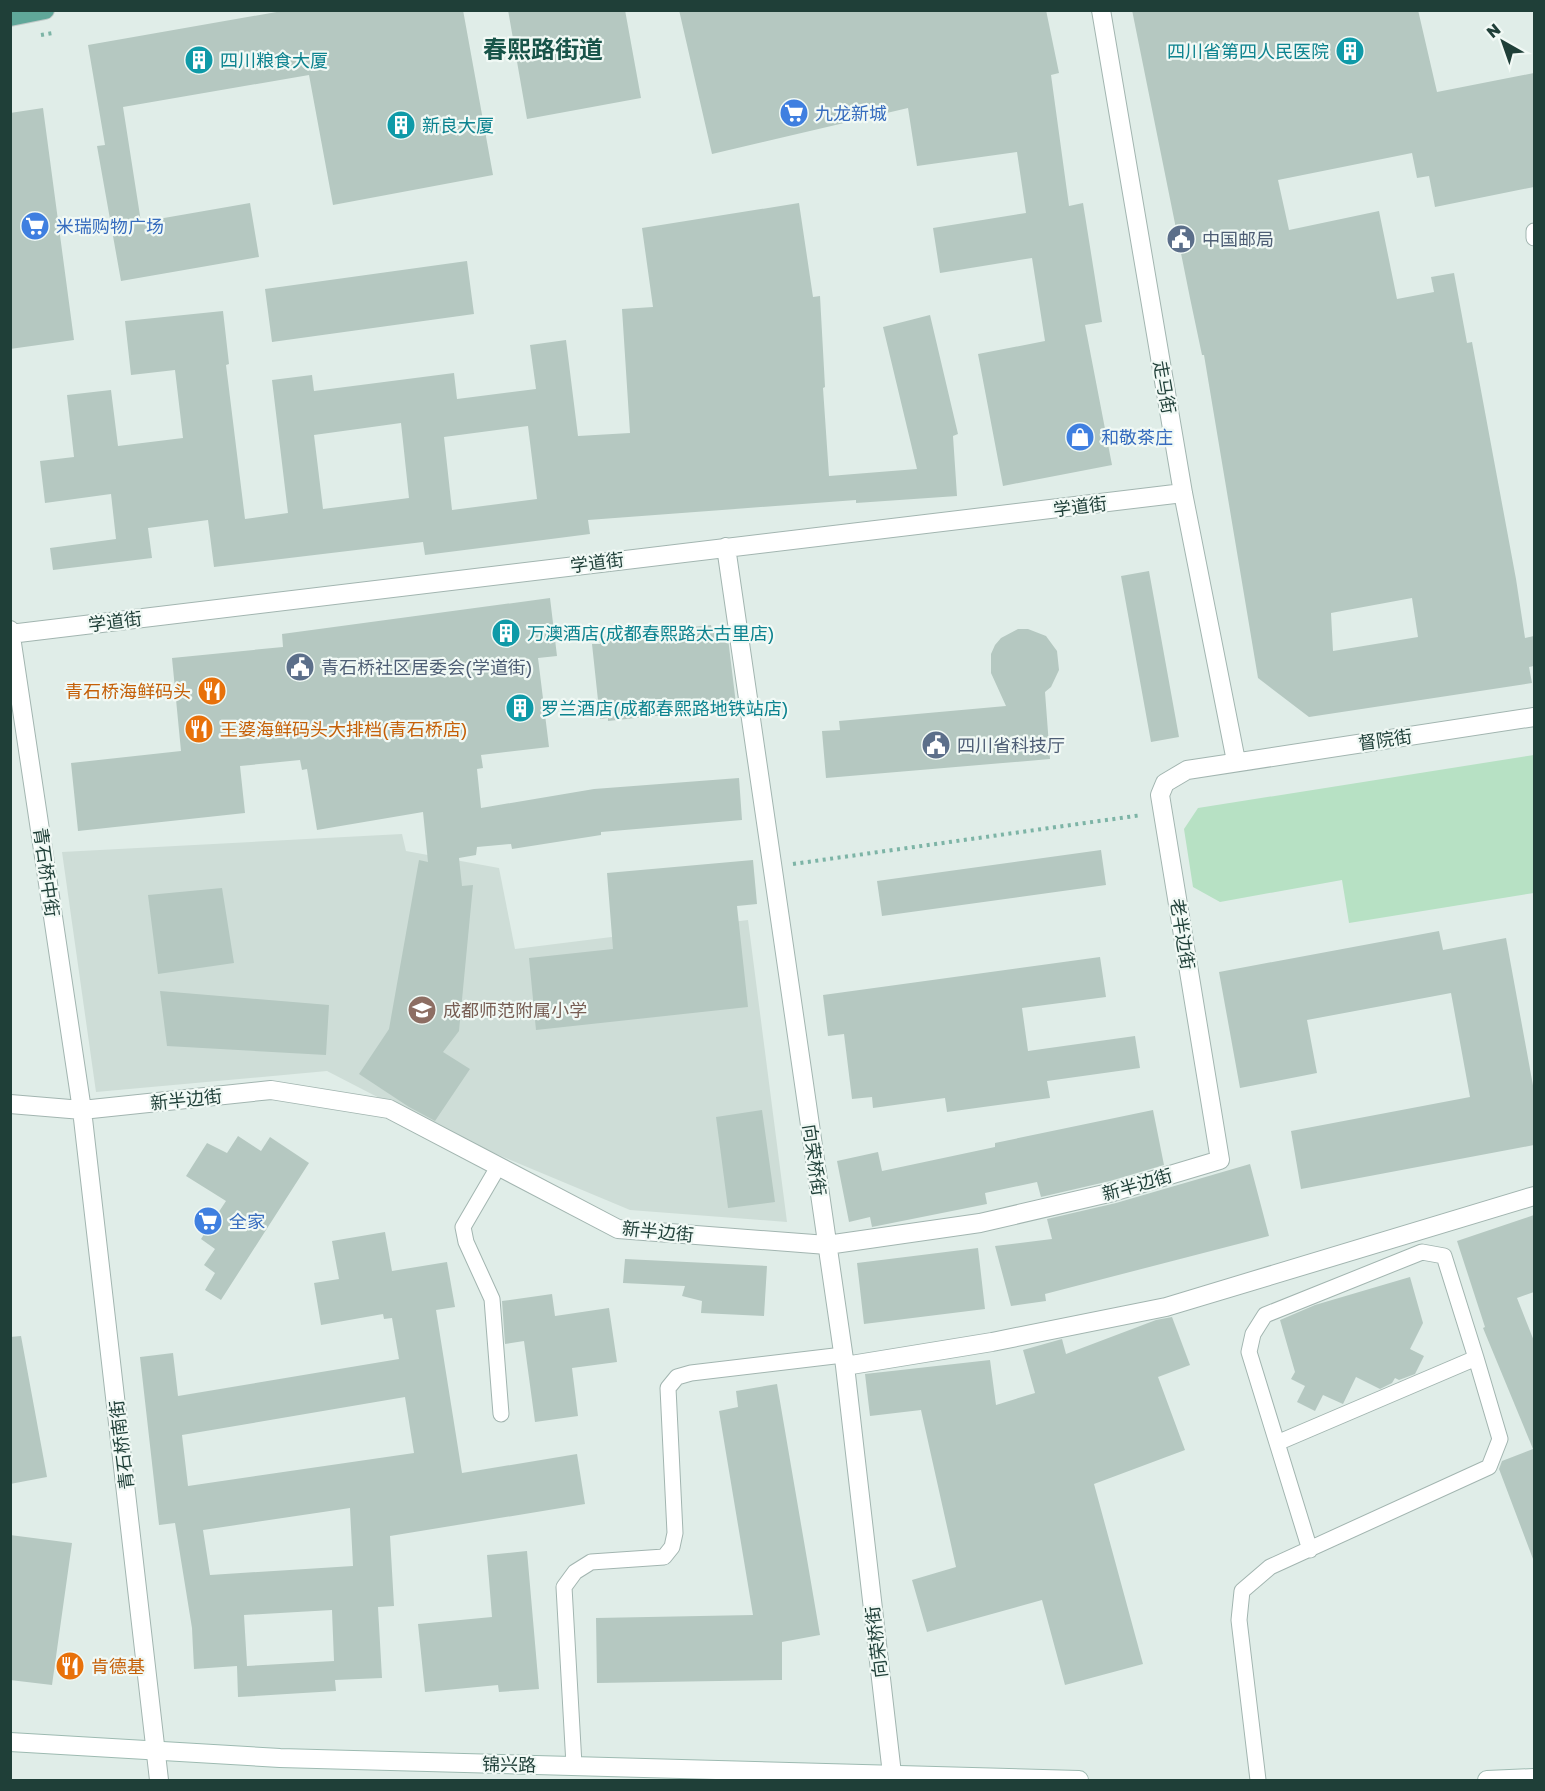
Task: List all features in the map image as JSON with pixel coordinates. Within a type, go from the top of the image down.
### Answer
[{"type":"main road","points":[[10,17],[45,10]]},
{"type":"street","name":"走马街","points":[[1101,10],[1183,494],[1236,761]]},
{"type":"street","name":"学道街","points":[[11,632],[1183,494]]},
{"type":"street","name":"向荣桥街","points":[[726,547],[844,1361],[892,1774]]},
{"type":"street","name":"青石桥中街","points":[[11,632],[82,1110]]},
{"type":"street","name":"督院街","points":[[1236,761],[1534,717]]},
{"type":"street","name":"老半边街","points":[[1220,1160],[1160,795],[1165,783],[1187,770],[1236,761]]},
{"type":"street","name":"新半边街","points":[[10,1104],[82,1110],[271,1090],[389,1109],[618,1228],[827,1245],[980,1223],[1113,1191],[1220,1160]]},
{"type":"street","name":"青石桥南街","points":[[82,1110],[159,1780]]},
{"type":"street","points":[[844,1361],[992,1342],[1166,1306],[1534,1196]]},
{"type":"street","name":"锦兴路","points":[[10,1742],[280,1758],[1079,1780]]},
{"type":"street","points":[[1487,1780],[1534,1778]]},
{"type":"lane","points":[[1534,231],[1534,238]]},
{"type":"lane","points":[[498,1167],[463,1227],[466,1242],[492,1299],[501,1414]]},
{"type":"lane","points":[[1258,1780],[1239,1620],[1242,1591],[1270,1567],[1310,1550],[1489,1467],[1500,1439],[1443,1256],[1422,1252],[1264,1315],[1253,1334],[1249,1352],[1310,1550]]},
{"type":"lane","points":[[1277,1443],[1476,1358]]},
{"type":"lane","points":[[574,1765],[564,1587],[575,1572],[591,1563],[664,1557],[672,1546],[675,1533],[668,1388],[677,1377],[692,1374],[844,1361]]},
{"type":"path","points":[[772,867],[1163,812]]},
{"type":"shaded area","name":"成都师范附属小学","points":[[402,834],[406,851],[499,868],[515,949],[748,920],[787,1222],[630,1210],[453,1136],[327,1071],[96,1092],[62,852]]},
{"type":"green space","points":[[1534,755],[1534,893],[1349,923],[1342,880],[1220,902],[1193,887],[1184,829],[1198,808]]},
{"type":"building","points":[[288,10],[463,10],[493,175],[333,205],[309,75],[123,107],[141,222],[250,203],[259,257],[121,281],[97,146],[105,145],[88,45]]},
{"type":"building","points":[[508,10],[625,10],[641,98],[527,119]]},
{"type":"building","points":[[679,10],[1046,10],[1059,73],[1051,75],[1069,206],[1083,203],[1102,322],[1085,325],[1112,465],[1003,486],[978,354],[1045,341],[1032,258],[940,273],[933,228],[1026,213],[1017,152],[917,166],[908,108],[712,154]]},
{"type":"building","points":[[1132,10],[1418,10],[1437,92],[1534,73],[1534,187],[1435,207],[1429,176],[1417,178],[1412,153],[1278,180],[1289,230],[1379,211],[1397,299],[1434,292],[1431,277],[1454,273],[1467,343],[1472,342],[1525,638],[1534,636],[1534,666],[1529,667],[1532,683],[1309,717],[1258,678],[1204,355],[1202,355]],"holes":[[[1412,598],[1418,637],[1333,651],[1331,613]]]},
{"type":"building","name":"米瑞购物广场","points":[[43,108],[74,340],[10,349],[10,113]]},
{"type":"building","points":[[799,203],[813,297],[820,296],[829,476],[917,469],[883,327],[930,315],[958,434],[953,436],[957,496],[856,503],[856,500],[588,520],[590,534],[425,555],[423,542],[214,567],[208,520],[148,528],[152,558],[53,570],[50,548],[116,539],[111,494],[45,503],[40,461],[74,457],[67,395],[111,390],[118,446],[183,438],[175,370],[131,375],[125,321],[223,311],[229,364],[226,365],[245,519],[288,513],[272,380],[312,375],[314,391],[454,373],[457,399],[536,389],[530,345],[566,340],[578,436],[630,433],[622,309],[653,307],[642,228]],"holes":[[[401,423],[409,498],[323,509],[314,435]],[[528,426],[537,499],[452,510],[444,437]]]},
{"type":"building","points":[[467,261],[474,314],[272,342],[265,289]]},
{"type":"building","points":[[1149,571],[1179,737],[1151,742],[1121,576]]},
{"type":"building","points":[[550,598],[557,656],[538,658],[549,747],[481,755],[483,768],[477,769],[481,808],[594,789],[739,778],[742,820],[601,832],[601,835],[512,849],[511,844],[477,847],[476,855],[459,858],[462,886],[473,885],[459,1031],[443,1052],[470,1069],[435,1121],[359,1074],[389,1029],[419,860],[428,862],[423,812],[317,830],[307,769],[302,770],[300,760],[240,766],[245,813],[78,831],[71,763],[181,751],[172,658],[283,647],[282,634]]},
{"type":"building","points":[[711,625],[712,631],[727,630],[736,704],[719,706],[720,709],[608,721],[608,718],[600,719],[592,644],[600,644],[599,637]]},
{"type":"building","name":"四川省科技厅","points":[[1018,629],[1028,629],[1046,636],[1057,651],[1059,670],[1051,687],[1045,692],[1050,759],[826,778],[822,731],[840,730],[839,721],[1006,706],[991,673],[991,654],[1001,638]]},
{"type":"building","points":[[1101,850],[1106,885],[882,916],[877,881]]},
{"type":"building","points":[[753,860],[757,904],[737,906],[748,1007],[536,1030],[529,958],[613,949],[607,873]]},
{"type":"building","points":[[222,888],[234,963],[158,974],[148,895]]},
{"type":"building","points":[[1439,931],[1443,950],[1506,938],[1534,1091],[1534,1145],[1301,1189],[1291,1131],[1470,1097],[1451,993],[1307,1020],[1317,1073],[1240,1088],[1219,972]]},
{"type":"building","points":[[1100,957],[1106,997],[1022,1008],[1028,1051],[1135,1036],[1140,1068],[1047,1081],[1050,1098],[947,1112],[945,1098],[873,1108],[872,1097],[852,1099],[844,1034],[828,1036],[823,995]]},
{"type":"building","points":[[160,991],[329,1005],[326,1055],[167,1046]]},
{"type":"building","points":[[762,1110],[775,1202],[728,1208],[716,1117]]},
{"type":"building","points":[[1153,1110],[1164,1165],[1110,1181],[1041,1197],[1037,1182],[985,1193],[987,1204],[872,1227],[870,1217],[849,1222],[837,1161],[878,1152],[882,1171],[995,1147],[995,1143]]},
{"type":"building","points":[[238,1136],[261,1151],[270,1137],[309,1163],[221,1300],[205,1290],[215,1273],[204,1265],[215,1249],[201,1239],[226,1201],[186,1176],[207,1143],[227,1153]]},
{"type":"building","points":[[1250,1164],[1269,1236],[1045,1294],[1046,1301],[1011,1306],[995,1246],[1052,1239],[1047,1219],[1116,1203]]},
{"type":"building","points":[[1534,1215],[1534,1292],[1517,1298],[1534,1341],[1533,1559],[1499,1469],[1502,1461],[1533,1449],[1483,1328],[1485,1327],[1457,1241]]},
{"type":"building","points":[[385,1232],[392,1271],[447,1262],[455,1307],[436,1310],[462,1473],[577,1454],[585,1504],[390,1536],[394,1606],[378,1607],[382,1678],[335,1680],[336,1691],[238,1697],[237,1666],[194,1669],[192,1628],[175,1523],[159,1525],[140,1357],[173,1353],[178,1396],[399,1359],[392,1318],[384,1319],[383,1314],[321,1325],[314,1283],[339,1279],[332,1241]],"holes":[[[405,1397],[414,1453],[188,1486],[182,1435]],[[350,1508],[353,1566],[210,1575],[203,1530]],[[332,1610],[334,1661],[247,1666],[244,1615]]]},
{"type":"building","points":[[978,1248],[985,1309],[864,1324],[857,1263]]},
{"type":"building","points":[[625,1259],[767,1266],[764,1316],[701,1313],[702,1301],[682,1296],[685,1286],[623,1283]]},
{"type":"building","points":[[1410,1277],[1423,1323],[1410,1349],[1424,1356],[1415,1374],[1399,1380],[1395,1378],[1392,1383],[1380,1389],[1356,1377],[1343,1404],[1323,1395],[1315,1411],[1297,1402],[1305,1386],[1291,1379],[1295,1372],[1280,1320],[1315,1305]]},
{"type":"building","points":[[552,1294],[555,1316],[609,1308],[617,1362],[572,1368],[578,1416],[535,1422],[524,1341],[505,1344],[502,1301]]},
{"type":"building","points":[[1172,1317],[1190,1365],[1158,1377],[1185,1450],[1094,1484],[1143,1664],[1065,1685],[1042,1600],[927,1632],[912,1580],[956,1567],[921,1410],[870,1416],[865,1374],[990,1360],[996,1405],[1035,1393],[1023,1350],[1062,1339],[1066,1354],[1156,1320]]},
{"type":"building","points":[[21,1336],[47,1477],[10,1484],[10,1337]]},
{"type":"building","points":[[777,1384],[820,1635],[782,1642],[782,1680],[597,1683],[596,1618],[753,1615],[719,1411],[738,1407],[736,1391]]},
{"type":"building","points":[[10,1535],[72,1543],[52,1685],[10,1680]]},
{"type":"building","points":[[527,1551],[539,1689],[499,1692],[498,1685],[425,1692],[418,1624],[492,1617],[487,1555]]},
{"type":"place","name":"四川省第四人民医院","points":[[1350,51]]},
{"type":"place","name":"四川粮食大厦","points":[[199,60]]},
{"type":"place","name":"九龙新城","points":[[794,113]]},
{"type":"place","name":"新良大厦","points":[[401,125]]},
{"type":"place","name":"米瑞购物广场","points":[[35,226]]},
{"type":"place","name":"中国邮局","points":[[1181,239]]},
{"type":"place","name":"和敬茶庄","points":[[1080,437]]},
{"type":"place","name":"万澳酒店(成都春熙路太古里店)","points":[[506,633]]},
{"type":"place","name":"青石桥社区居委会(学道街)","points":[[300,667]]},
{"type":"place","name":"青石桥海鲜码头","points":[[212,691]]},
{"type":"place","name":"罗兰酒店(成都春熙路地铁站店)","points":[[520,708]]},
{"type":"place","name":"王婆海鲜码头大排档(青石桥店)","points":[[199,729]]},
{"type":"place","name":"四川省科技厅","points":[[936,745]]},
{"type":"place","name":"成都师范附属小学","points":[[422,1010]]},
{"type":"place","name":"全家","points":[[208,1221]]},
{"type":"place","name":"肯德基","points":[[70,1666]]},
{"type":"district","name":"春熙路街道","points":[[543,48]]}]
